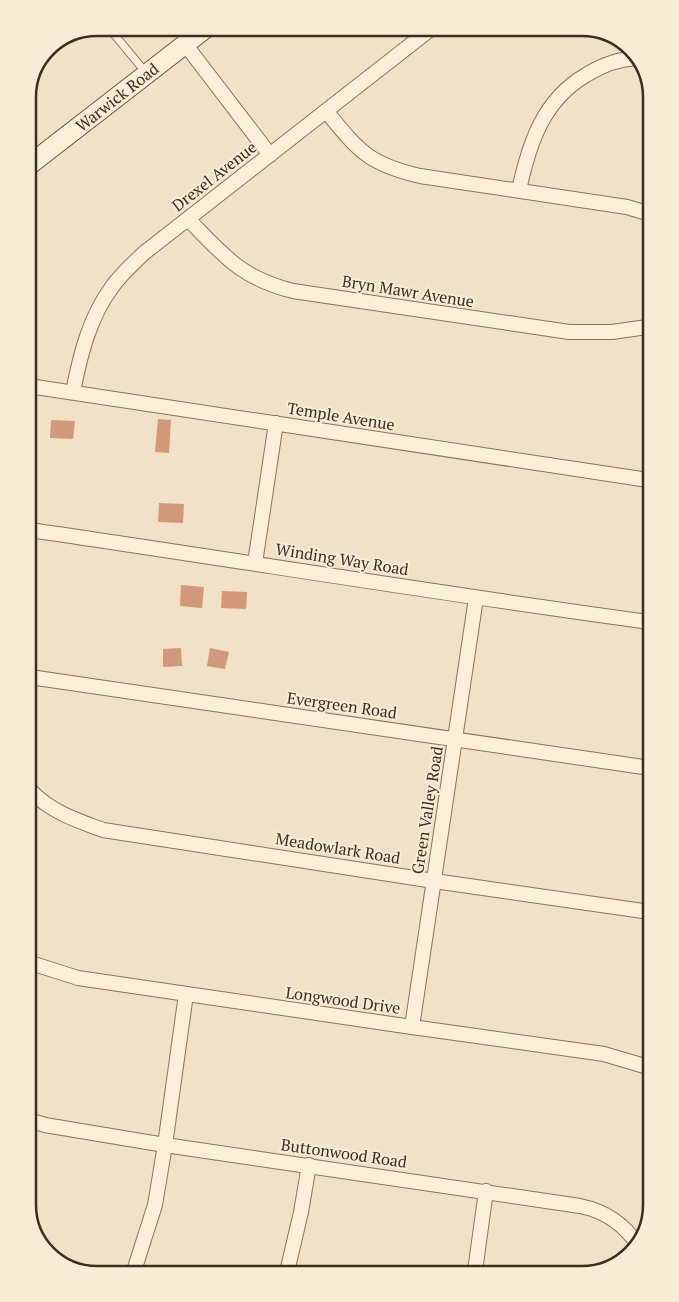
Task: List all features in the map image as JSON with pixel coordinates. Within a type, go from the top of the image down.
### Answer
[{"type":"street","name":"Warwick Road","points":[[36,156],[196,36]]},
{"type":"street","name":"Drexel Avenue","points":[[73,392],[84,343],[98,309],[112,286],[144,253],[422,36]]},
{"type":"street","points":[[185,44],[270,155]]},
{"type":"street","points":[[519,190],[535,135],[554,100],[573,83],[593,71],[617,61],[629,59]]},
{"type":"street","points":[[326,111],[362,152],[371,159],[392,169],[420,176],[627,207],[643,212]]},
{"type":"street","name":"Bryn Mawr Avenue","points":[[188,219],[220,253],[243,272],[265,283],[293,291],[568,332],[612,332],[643,328]]},
{"type":"street","name":"Temple Avenue","points":[[36,387],[643,479]]},
{"type":"street","points":[[255,563],[276,424]]},
{"type":"street","name":"Winding Way Road","points":[[36,531],[476,598],[643,621]]},
{"type":"street","name":"Green Valley Road","points":[[412,1027],[476,598]]},
{"type":"street","name":"Evergreen Road","points":[[36,678],[643,767]]},
{"type":"street","name":"Meadowlark Road","points":[[36,796],[42,802],[62,814],[103,830],[643,911]]},
{"type":"street","name":"Longwood Drive","points":[[36,964],[78,978],[604,1054],[643,1066]]},
{"type":"street","points":[[136,1266],[155,1205],[166,1145],[186,994]]},
{"type":"street","name":"Buttonwood Road","points":[[36,1122],[166,1145],[592,1208],[622,1226],[633,1239]]},
{"type":"street","points":[[288,1266],[301,1212],[309,1165]]},
{"type":"street","points":[[476,1266],[486,1191]]},
{"type":"lane","points":[[116,36],[147,74]]},
{"type":"building","points":[[158,419],[171,420],[169,453],[155,452]]},
{"type":"building","points":[[51,420],[75,421],[73,439],[50,438]]},
{"type":"building","points":[[159,503],[184,504],[183,523],[158,522]]},
{"type":"building","points":[[181,585],[204,587],[202,608],[180,606]]},
{"type":"building","points":[[222,591],[247,592],[246,609],[221,608]]},
{"type":"building","points":[[181,648],[182,666],[163,667],[163,649]]},
{"type":"building","points":[[210,648],[229,652],[225,669],[207,666]]}]
